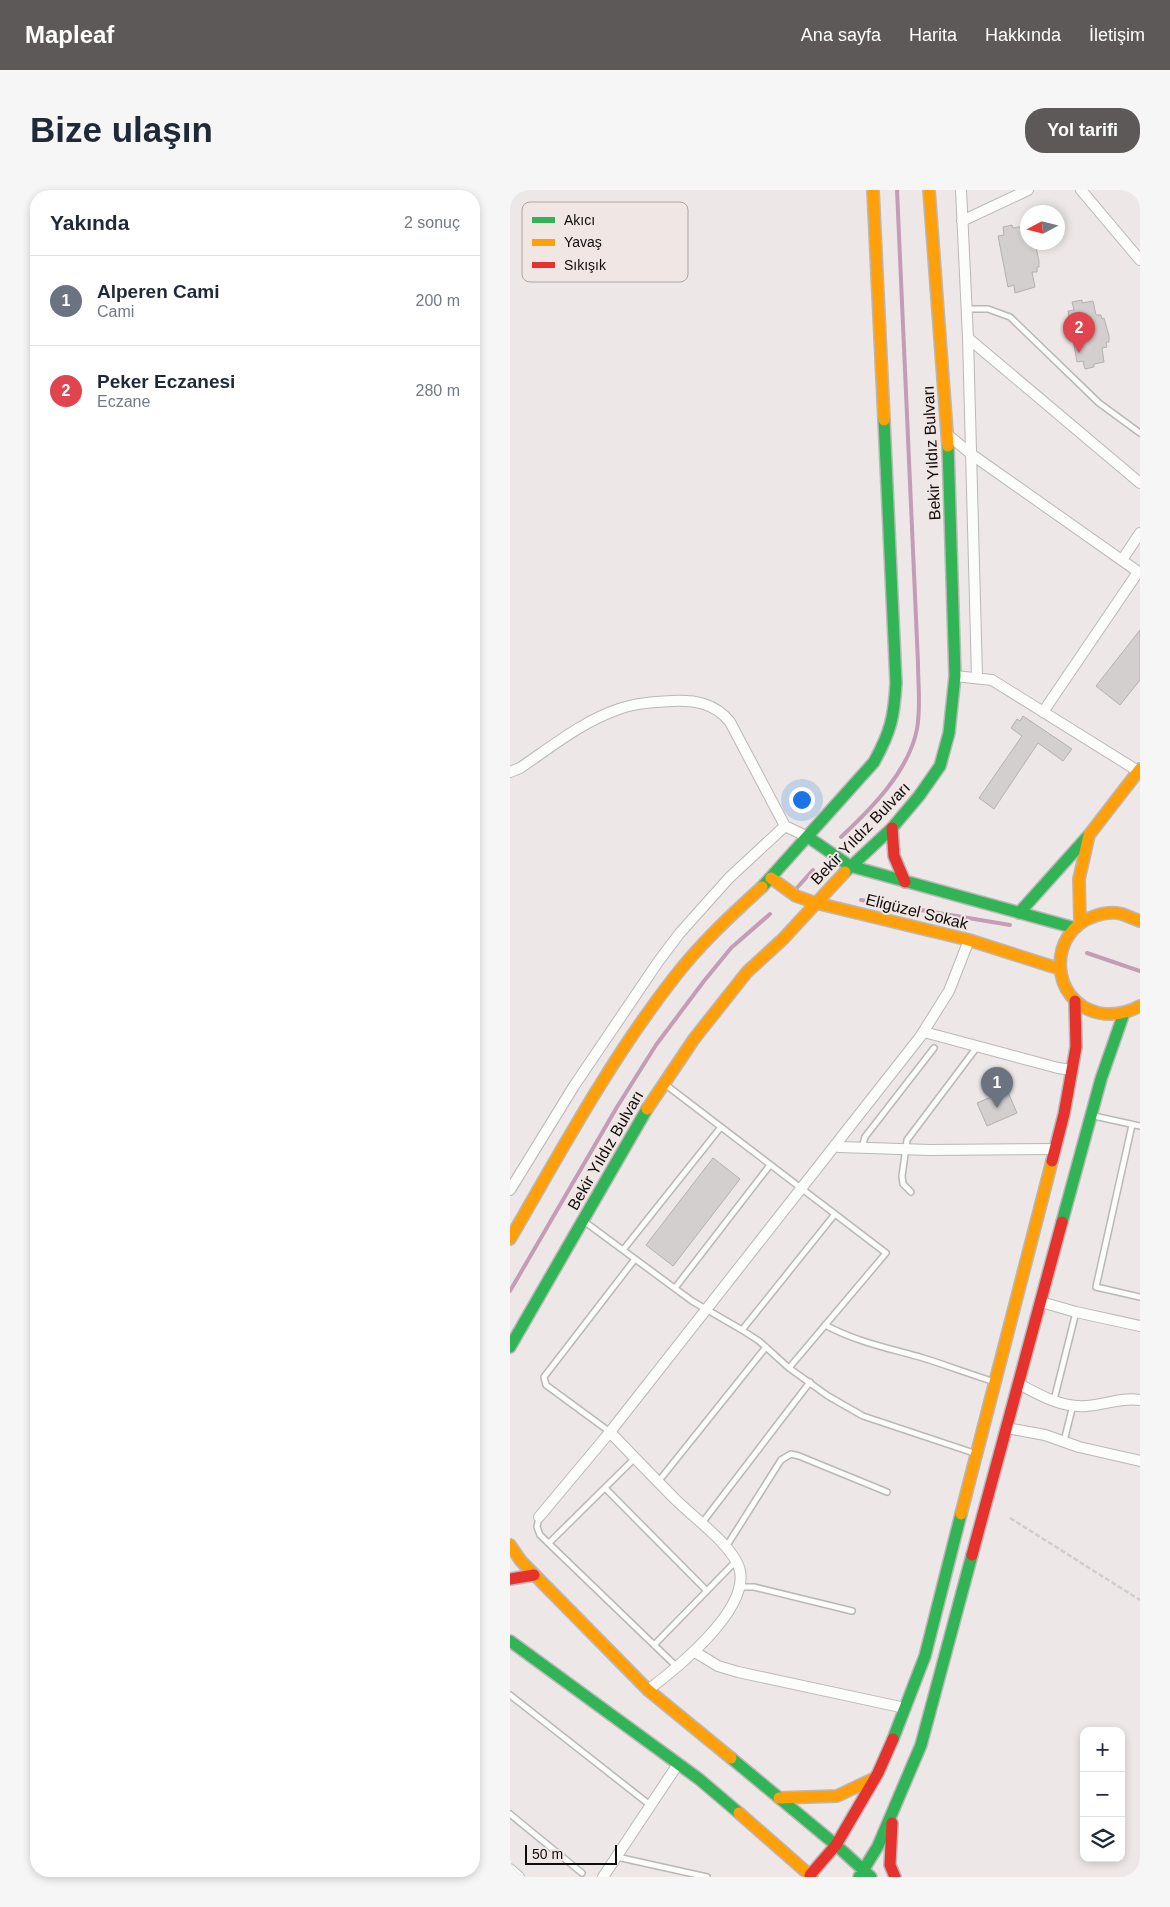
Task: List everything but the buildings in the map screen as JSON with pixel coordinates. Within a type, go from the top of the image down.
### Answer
[{"type":"main road","name":"Bekir Yıldız Bulvarı","points":[[510,1239],[590,1101],[651,1010],[686,964],[718,927],[771,878],[874,762],[889,731],[896,697],[873,190]]},
{"type":"main road","name":"Bekir Yıldız Bulvarı","points":[[510,1347],[647,1109],[694,1039],[747,972],[783,939],[850,866],[892,828],[919,796],[940,766],[949,733],[955,676],[947,434],[929,190]]},
{"type":"main road","points":[[1019,913],[1089,834],[1139,770]]},
{"type":"main road","points":[[892,828],[892,847],[896,864],[905,882]]},
{"type":"main road","points":[[1077,925],[1079,879],[1089,834]]},
{"type":"main road","name":"Eligüzel Sokak","points":[[808,837],[850,866],[1019,913],[1077,925]]},
{"type":"main road","name":"Eligüzel Sokak","points":[[771,878],[796,896],[816,903],[969,940],[1060,969]]},
{"type":"main road","points":[[1140,921],[1129,915],[1113,911],[1096,914],[1077,925],[1068,935],[1061,951],[1060,969],[1065,986],[1076,1001],[1090,1010],[1107,1015],[1124,1014],[1140,1006]]},
{"type":"main road","points":[[510,1640],[699,1779],[809,1876],[836,1845],[875,1778],[925,1656],[1064,1114],[1076,1047],[1076,1001]]},
{"type":"main road","points":[[510,1545],[520,1561],[648,1690],[836,1845],[864,1874],[921,1745],[1091,1115],[1101,1079],[1124,1014]]},
{"type":"main road","points":[[510,1579],[534,1575]]},
{"type":"main road","points":[[779,1798],[837,1796],[875,1778]]},
{"type":"main road","points":[[893,1810],[890,1865],[895,1877]]},
{"type":"street","points":[[961,190],[968,338],[978,677]]},
{"type":"street","points":[[962,221],[1028,190]]},
{"type":"street","points":[[1081,190],[1140,260]]},
{"type":"street","points":[[968,338],[1140,483]]},
{"type":"street","points":[[947,434],[971,454],[1139,572],[1043,712]]},
{"type":"street","points":[[1122,560],[1140,533]]},
{"type":"street","points":[[955,676],[992,680],[1139,770]]},
{"type":"street","points":[[510,772],[520,768],[588,723],[619,709],[653,702],[699,702],[719,711],[730,722],[785,826],[808,837]]},
{"type":"street","points":[[510,1190],[574,1086],[679,934],[729,878],[785,826]]},
{"type":"street","points":[[540,1518],[610,1432],[924,1032],[949,991],[969,940]]},
{"type":"street","points":[[924,1032],[1058,1068],[1072,1070]]},
{"type":"street","points":[[835,1145],[839,1147],[905,1149],[1055,1149]]},
{"type":"street","points":[[1041,1302],[1140,1326]]},
{"type":"street","points":[[1019,1384],[1066,1404],[1085,1406],[1125,1399],[1140,1400]]},
{"type":"street","points":[[1007,1428],[1045,1435],[1079,1448],[1140,1461]]},
{"type":"street","points":[[610,1432],[658,1482],[726,1547],[740,1569],[738,1595],[731,1605],[695,1652],[648,1690]]},
{"type":"street","points":[[695,1652],[718,1666],[738,1672],[905,1708]]},
{"type":"street","points":[[603,1877],[678,1764]]},
{"type":"street","points":[[510,1869],[519,1877]]},
{"type":"lane","points":[[966,310],[988,309],[1010,317],[1099,403],[1140,433]]},
{"type":"lane","points":[[911,1192],[904,1184],[902,1176],[907,1140],[977,1047]]},
{"type":"lane","points":[[862,1147],[865,1137],[934,1048]]},
{"type":"lane","points":[[664,1083],[886,1254],[789,1368]]},
{"type":"lane","points":[[1091,1115],[1140,1126]]},
{"type":"lane","points":[[1132,1125],[1096,1287],[1140,1297]]},
{"type":"lane","points":[[623,1250],[721,1127]]},
{"type":"lane","points":[[675,1288],[770,1164]]},
{"type":"lane","points":[[742,1330],[835,1214]]},
{"type":"lane","points":[[583,1220],[705,1309],[742,1330],[766,1347],[789,1368],[828,1396],[863,1416],[976,1454]]},
{"type":"lane","points":[[610,1432],[546,1385],[544,1378],[636,1259]]},
{"type":"lane","points":[[1054,1400],[1076,1312]]},
{"type":"lane","points":[[825,1325],[842,1334],[882,1348],[923,1358],[995,1382]]},
{"type":"lane","points":[[658,1482],[766,1347]]},
{"type":"lane","points":[[702,1523],[810,1382]]},
{"type":"lane","points":[[1064,1441],[1074,1405]]},
{"type":"lane","points":[[726,1547],[781,1460],[787,1455],[799,1456],[887,1492]]},
{"type":"lane","points":[[549,1544],[636,1458]]},
{"type":"lane","points":[[605,1488],[707,1591]]},
{"type":"lane","points":[[540,1518],[538,1531],[549,1544],[677,1668]]},
{"type":"lane","points":[[654,1646],[736,1561]]},
{"type":"lane","points":[[740,1586],[754,1587],[852,1611]]},
{"type":"lane","points":[[510,1696],[650,1805]]},
{"type":"lane","points":[[510,1814],[582,1873]]},
{"type":"lane","points":[[617,1857],[707,1877]]},
{"type":"path","points":[[1010,1518],[1140,1600]]},
{"type":"waterway","points":[[841,837],[876,802],[897,774],[913,745],[918,721],[918,663],[897,190]]},
{"type":"waterway","points":[[795,890],[813,870]]},
{"type":"waterway","points":[[861,900],[1010,925]]},
{"type":"waterway","points":[[510,1291],[617,1107],[656,1045],[731,948],[770,914]]},
{"type":"waterway","points":[[1087,953],[1140,971]]},
{"type":"traffic: fast","points":[[762,887],[874,762],[891,724],[896,683],[884,420]]},
{"type":"traffic: fast","points":[[845,872],[892,828],[919,796],[940,766],[949,733],[955,676],[948,446]]},
{"type":"traffic: fast","points":[[1019,913],[1088,836]]},
{"type":"traffic: fast","points":[[808,837],[850,866],[1075,928]]},
{"type":"traffic: fast","points":[[1062,1222],[1101,1079],[1124,1013]]},
{"type":"traffic: fast","points":[[510,1347],[647,1109]]},
{"type":"traffic: fast","points":[[893,1739],[925,1656],[961,1514]]},
{"type":"traffic: fast","points":[[859,1877],[878,1846],[921,1745],[972,1555]]},
{"type":"traffic: fast","points":[[510,1641],[699,1779],[739,1813]]},
{"type":"traffic: fast","points":[[731,1758],[836,1845],[871,1877]]},
{"type":"traffic: slow","points":[[873,190],[884,420]]},
{"type":"traffic: slow","points":[[929,190],[948,446]]},
{"type":"traffic: slow","points":[[1080,922],[1079,879],[1089,835],[1140,769]]},
{"type":"traffic: slow","points":[[647,1109],[694,1039],[747,972],[783,939],[845,872]]},
{"type":"traffic: slow","points":[[771,878],[796,896],[816,903],[969,940],[1060,969]]},
{"type":"traffic: slow","points":[[510,1239],[587,1106],[650,1010],[693,954],[762,887]]},
{"type":"traffic: slow","points":[[1140,921],[1122,914],[1108,913],[1095,916],[1079,924],[1068,936],[1062,950],[1060,966],[1063,981],[1071,995],[1083,1006],[1099,1013],[1110,1014],[1125,1012],[1140,1006]]},
{"type":"traffic: slow","points":[[961,1514],[1052,1161]]},
{"type":"traffic: slow","points":[[510,1545],[521,1561],[648,1690],[731,1758]]},
{"type":"traffic: slow","points":[[779,1798],[837,1796],[875,1778]]},
{"type":"traffic: slow","points":[[739,1813],[812,1877]]},
{"type":"traffic: jam","points":[[892,828],[894,856],[905,882]]},
{"type":"traffic: jam","points":[[1052,1161],[1064,1114],[1076,1047],[1075,1001]]},
{"type":"traffic: jam","points":[[972,1555],[1062,1222]]},
{"type":"traffic: jam","points":[[510,1579],[534,1575]]},
{"type":"traffic: jam","points":[[810,1875],[836,1845],[878,1773],[893,1739]]},
{"type":"traffic: jam","points":[[892,1823],[890,1865],[895,1877]]},
{"type":"place","name":"Peker Eczanesi","points":[[1079,353]]},
{"type":"place","name":"Alperen Cami","points":[[997,1108]]}]
